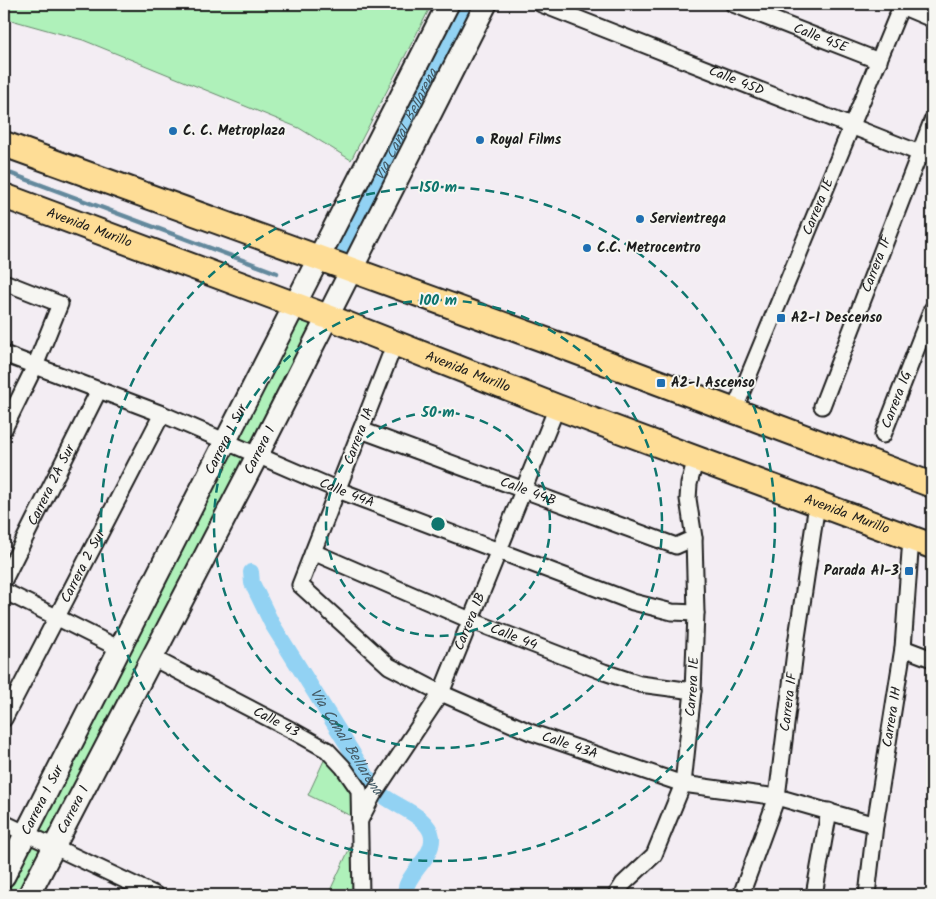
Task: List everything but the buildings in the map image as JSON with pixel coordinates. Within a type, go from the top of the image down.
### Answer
[{"type":"main road","points":[[4,144],[318,257],[932,485]]},
{"type":"main road","name":"Avenida Murillo","points":[[4,196],[327,317],[557,407],[922,542]]},
{"type":"street","name":"Carrera 1 Sur","points":[[4,876],[448,4]]},
{"type":"street","name":"Carrera 1","points":[[29,895],[258,454],[486,4]]},
{"type":"street","name":"Calle 45D","points":[[541,4],[926,155]]},
{"type":"street","name":"Calle 45E","points":[[733,4],[879,62]]},
{"type":"street","name":"Carrera 1E","points":[[734,410],[902,5]]},
{"type":"street","points":[[902,5],[932,19]]},
{"type":"street","name":"Carrera 1F","points":[[822,406],[926,155],[932,121]]},
{"type":"street","points":[[4,282],[60,304],[35,366],[4,429]]},
{"type":"street","name":"Carrera 1G","points":[[883,435],[932,309]]},
{"type":"street","name":"Carrera 1A","points":[[300,585],[395,343]]},
{"type":"street","name":"Calle 44A","points":[[4,354],[162,414],[338,490],[498,552],[633,602],[672,612],[696,613]]},
{"type":"street","name":"Carrera 2A Sur","points":[[4,580],[99,390]]},
{"type":"street","name":"Carrera 1B","points":[[359,822],[377,789],[440,694],[557,407]]},
{"type":"street","name":"Carrera 2 Sur","points":[[4,719],[162,414]]},
{"type":"street","name":"Calle 44B","points":[[361,430],[676,546],[694,538]]},
{"type":"street","name":"Carrera 1E","points":[[616,895],[622,884],[654,855],[683,784],[693,691],[696,613],[694,538],[688,500],[689,484],[696,458]]},
{"type":"street","name":"Carrera 1F","points":[[742,895],[777,797],[796,644],[817,504]]},
{"type":"street","name":"Carrera 1H","points":[[867,895],[875,825],[922,542]]},
{"type":"street","name":"Calle 44","points":[[313,552],[470,620],[640,684],[693,691]]},
{"type":"street","name":"Calle 43A","points":[[300,585],[390,666],[440,694],[530,732],[683,784],[777,797],[875,825]]},
{"type":"street","points":[[4,591],[120,649]]},
{"type":"street","points":[[903,648],[932,659]]},
{"type":"street","name":"Calle 43","points":[[151,657],[327,750],[343,766],[359,790],[361,895]]},
{"type":"street","points":[[814,895],[829,811]]},
{"type":"street","points":[[4,822],[156,895]]},
{"type":"green space","points":[[4,4],[432,4],[351,160],[299,128],[83,40],[4,18]]},
{"type":"green space","points":[[296,319],[313,325],[17,895],[4,895]]},
{"type":"green space","points":[[326,756],[355,791],[355,818],[308,795]]},
{"type":"green space","points":[[354,839],[353,895],[328,895]]},
{"type":"waterway","name":"Via Canal Bellarena","points":[[344,248],[468,4]]},
{"type":"waterway","points":[[4,171],[277,273]]},
{"type":"waterway","name":"Via Canal Bellarena","points":[[251,572],[252,583],[272,624],[375,789],[381,795],[416,816],[429,829],[432,837],[431,845],[428,853],[408,882],[406,895]]},
{"type":"place","name":"C. C. Metroplaza","points":[[173,131]]},
{"type":"place","name":"Royal Films","points":[[480,140]]},
{"type":"place","name":"Servientrega","points":[[640,219]]},
{"type":"place","name":"C.C. Metrocentro","points":[[587,248]]},
{"type":"place","name":"A2-1 Descenso","points":[[781,318]]},
{"type":"place","name":"A2-1 Ascenso","points":[[661,383]]},
{"type":"place","name":"Parada A1-3","points":[[909,571]]}]
